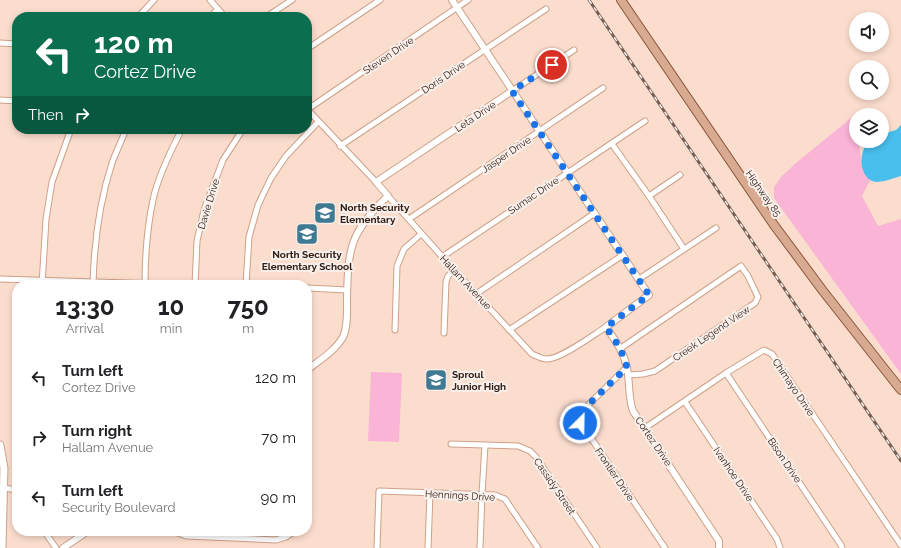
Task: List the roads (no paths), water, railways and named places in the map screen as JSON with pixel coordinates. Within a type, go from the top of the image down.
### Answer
[{"type":"main road","name":"Highway 85","points":[[621,0],[774,225],[823,291],[901,390]]},
{"type":"main road","points":[[0,445],[4,468],[2,548]]},
{"type":"street","points":[[143,12],[154,0]]},
{"type":"street","points":[[210,0],[220,12]]},
{"type":"street","points":[[274,12],[292,0]]},
{"type":"street","points":[[312,46],[380,0]]},
{"type":"street","points":[[452,0],[639,279],[716,228]]},
{"type":"street","name":"Steven Drive","points":[[312,106],[468,0]]},
{"type":"street","points":[[215,12],[218,9]]},
{"type":"street","name":"Doris Drive","points":[[340,146],[546,9]]},
{"type":"street","points":[[0,43],[12,44]]},
{"type":"street","name":"Leta Drive","points":[[376,182],[574,50]]},
{"type":"street","name":"Jasper Drive","points":[[409,219],[603,88]]},
{"type":"street","points":[[0,100],[12,101]]},
{"type":"street","name":"Hallam Avenue","points":[[312,115],[340,146],[376,182],[421,234],[532,354],[548,360],[558,357],[606,327],[649,295],[639,279]]},
{"type":"street","name":"Sumac Drive","points":[[442,257],[645,121]]},
{"type":"street","points":[[312,128],[318,122]]},
{"type":"street","points":[[42,280],[46,219],[52,182],[69,134]]},
{"type":"street","points":[[93,280],[96,232],[104,192],[112,162],[124,134]]},
{"type":"street","points":[[144,280],[147,235],[153,198],[170,151],[179,134]]},
{"type":"street","name":"Davie Drive","points":[[193,280],[197,241],[204,210],[223,160],[240,134]]},
{"type":"street","points":[[246,280],[249,238],[258,205],[271,178],[286,156],[307,134]]},
{"type":"street","points":[[612,144],[684,249]]},
{"type":"street","points":[[649,196],[680,175]]},
{"type":"street","points":[[312,365],[331,352],[343,336],[346,325],[349,260],[353,241],[374,209],[388,196]]},
{"type":"street","points":[[476,294],[595,213]]},
{"type":"street","points":[[395,330],[397,266],[404,249],[421,234]]},
{"type":"street","points":[[510,330],[623,255]]},
{"type":"street","name":"Creek Legend View","points":[[620,348],[741,266],[748,276],[758,297],[755,303],[655,371],[644,374],[628,375]]},
{"type":"street","points":[[444,333],[446,282],[448,276],[454,270]]},
{"type":"street","points":[[0,279],[12,280]]},
{"type":"street","points":[[312,288],[347,290]]},
{"type":"street","name":"Cortez Drive","points":[[606,327],[620,348],[627,367],[630,401],[633,411],[719,541],[720,548]]},
{"type":"street","name":"Chimayo Drive","points":[[645,428],[726,373],[764,350],[772,354],[901,545]]},
{"type":"street","name":"Frontier Drive","points":[[627,367],[584,409],[580,416],[580,423],[665,548]]},
{"type":"street","name":"Bison Drive","points":[[726,373],[842,545],[842,548]]},
{"type":"street","name":"Ivanhoe Drive","points":[[685,402],[777,539],[780,548]]},
{"type":"street","name":"Cassidy Street","points":[[451,444],[518,446],[530,451],[536,456],[597,548]]},
{"type":"street","points":[[480,548],[485,445]]},
{"type":"street","points":[[4,488],[12,489]]},
{"type":"street","name":"Hennings Drive","points":[[377,548],[379,491],[495,495],[506,499],[538,548]]},
{"type":"street","points":[[428,548],[430,493]]},
{"type":"street","points":[[48,536],[56,548]]},
{"type":"street","points":[[63,548],[81,536]]},
{"type":"street","points":[[186,536],[276,540],[288,536]]},
{"type":"water","points":[[901,125],[901,176],[879,182],[870,180],[863,171],[862,157],[864,148],[889,148],[889,132],[896,130]]},
{"type":"railway","points":[[589,0],[901,461]]},
{"type":"place","name":"North Security Elementary","points":[[325,213]]},
{"type":"place","name":"North Security Elementary School","points":[[307,234]]},
{"type":"place","name":"Sproul Junior High","points":[[436,380]]}]
